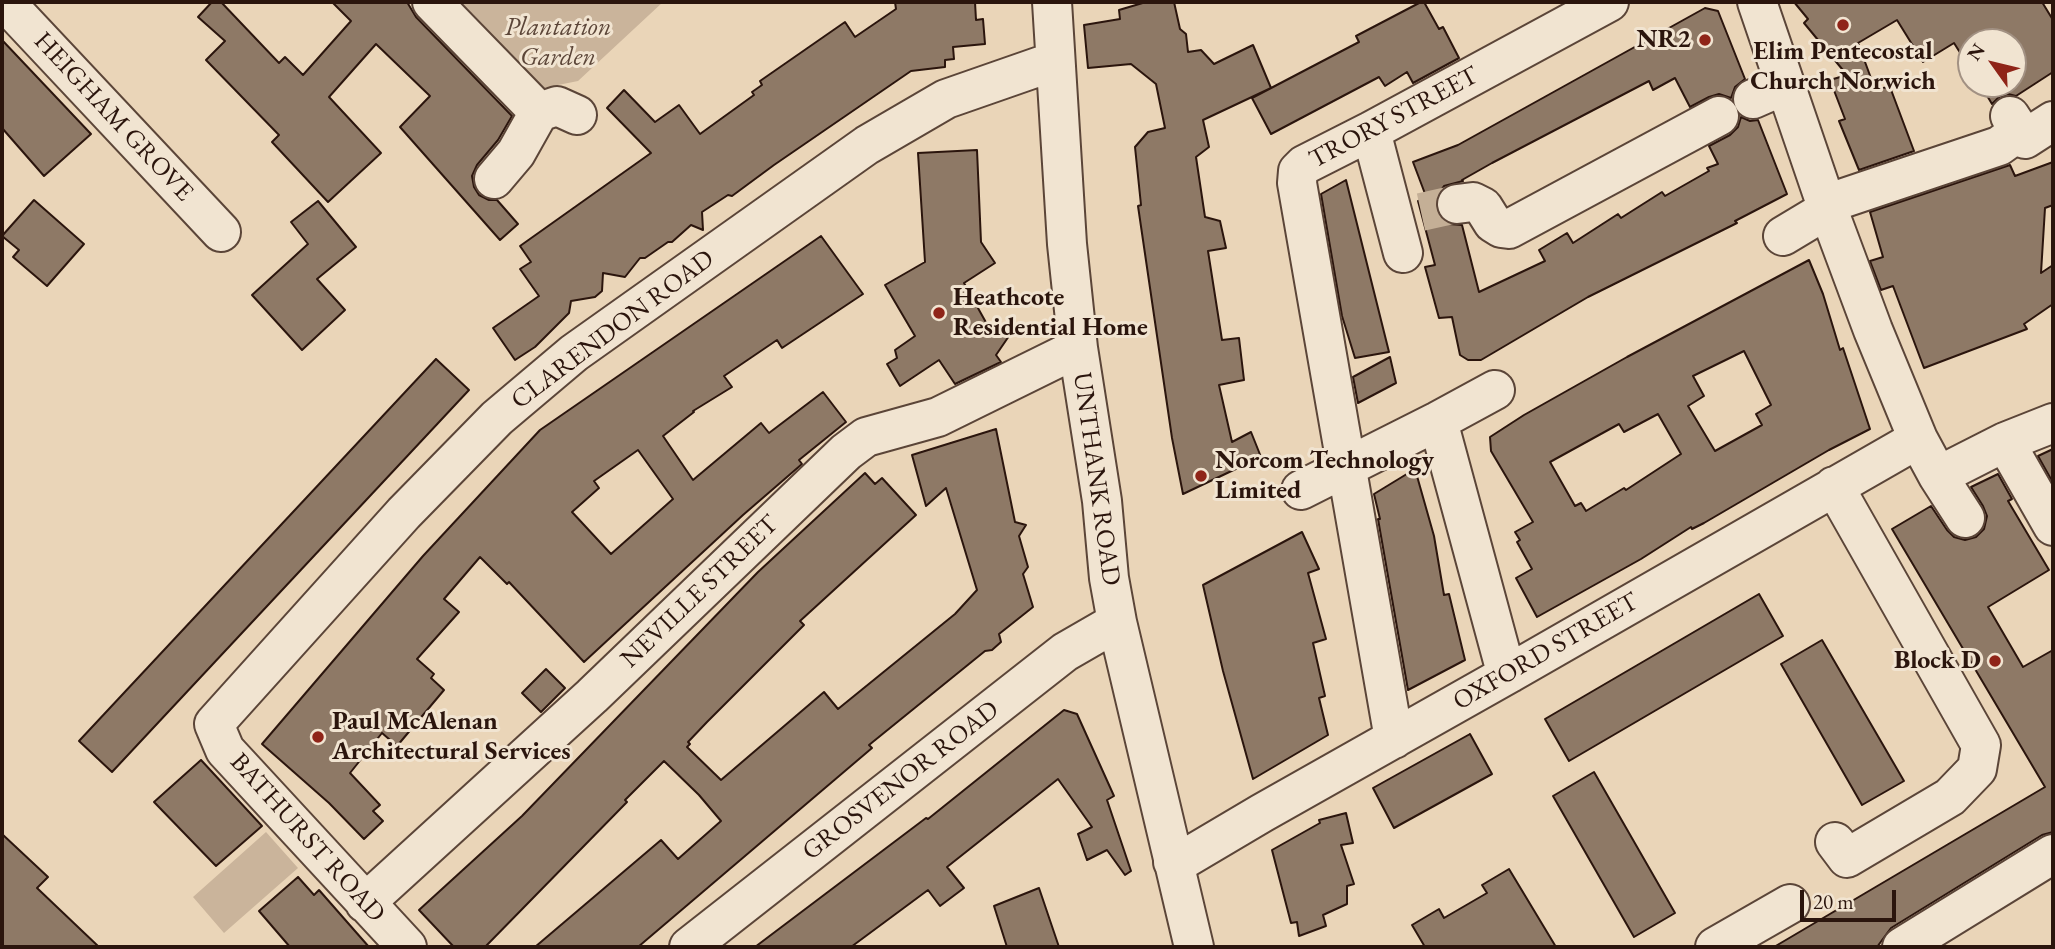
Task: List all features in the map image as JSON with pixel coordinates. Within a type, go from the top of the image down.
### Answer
[{"type":"street","name":"HEIGHAM GROVE","points":[[5,2],[221,232]]},
{"type":"street","points":[[432,2],[538,112]]},
{"type":"street","name":"UNTHANK ROAD","points":[[1052,2],[1067,244],[1078,348],[1102,501],[1109,578],[1194,947]]},
{"type":"street","name":"TRORY STREET","points":[[1394,739],[1297,183],[1298,172],[1304,164],[1371,131],[1609,2]]},
{"type":"street","points":[[1757,2],[1769,92],[1827,206],[1873,330],[1918,439],[1965,518]]},
{"type":"street","name":"CLARENDON ROAD","points":[[214,724],[404,513],[497,418],[574,354],[867,145],[946,99],[1055,61]]},
{"type":"street","points":[[494,179],[516,153],[538,112],[557,106],[577,115]]},
{"type":"street","points":[[1371,131],[1419,222],[1473,202],[1483,207],[1493,223],[1509,229],[1719,116]]},
{"type":"street","points":[[1783,236],[1827,206],[1999,146],[2027,122]]},
{"type":"street","name":"NEVILLE STREET","points":[[365,903],[592,696],[846,452],[866,438],[938,417],[1078,348]]},
{"type":"street","points":[[1301,490],[1495,390]]},
{"type":"street","points":[[1438,421],[1503,660],[1510,673]]},
{"type":"street","points":[[1938,476],[2005,442],[2053,423]]},
{"type":"street","name":"OXFORD STREET","points":[[1173,862],[1186,859],[1918,439]]},
{"type":"street","points":[[2005,442],[2053,526]]},
{"type":"street","points":[[1834,486],[1981,745],[1977,769],[1950,797],[1847,858],[1835,842]]},
{"type":"street","name":"GROSVENOR ROAD","points":[[689,947],[1065,652],[1117,622]]},
{"type":"street","name":"BATHURST ROAD","points":[[214,724],[225,750],[407,947]]},
{"type":"street","points":[[1902,947],[2053,854]]},
{"type":"street","points":[[1715,947],[1790,904]]},
{"type":"green space","name":"Plantation Garden","points":[[458,2],[663,2],[578,81],[543,88]]},
{"type":"green space","points":[[266,832],[298,868],[224,933],[193,897]]},
{"type":"building","points":[[212,2],[221,2],[279,63],[285,57],[303,75],[351,21],[332,2],[407,2],[416,17],[512,116],[472,176],[479,195],[489,200],[497,200],[518,224],[500,240],[400,127],[430,96],[376,44],[329,97],[381,153],[328,202],[272,142],[279,135],[206,60],[225,41],[198,17]]},
{"type":"building","points":[[895,2],[975,2],[976,20],[983,19],[985,44],[953,47],[954,59],[945,60],[945,67],[911,71],[732,196],[728,195],[702,212],[703,230],[691,225],[672,242],[645,258],[640,258],[625,277],[603,273],[602,291],[595,297],[571,301],[569,313],[535,347],[515,360],[493,328],[539,296],[520,269],[531,262],[520,246],[651,153],[607,108],[624,90],[655,122],[679,105],[700,134],[754,95],[752,92],[762,85],[760,81],[845,22],[855,37],[896,9]]},
{"type":"building","points":[[1146,2],[1174,2],[1180,29],[1186,34],[1188,52],[1201,50],[1214,64],[1253,45],[1271,88],[1203,120],[1209,147],[1196,157],[1205,217],[1220,221],[1226,248],[1208,251],[1222,340],[1239,338],[1244,380],[1219,385],[1232,442],[1251,432],[1261,457],[1183,494],[1172,438],[1138,206],[1141,205],[1135,147],[1148,132],[1165,128],[1156,84],[1131,64],[1088,68],[1084,25],[1120,19],[1119,10]]},
{"type":"building","points":[[1424,2],[1439,29],[1443,27],[1459,58],[1413,83],[1407,72],[1385,86],[1379,77],[1271,134],[1252,98],[1359,42],[1356,36]]},
{"type":"building","points":[[1794,2],[2042,2],[2053,20],[2053,72],[2027,89],[2027,28],[1957,28],[1957,48],[1954,43],[1923,62],[1897,20],[1858,43],[1875,89],[1890,87],[1914,151],[1859,170],[1839,121],[1845,119],[1830,80],[1847,75],[1804,23],[1808,19]]},
{"type":"building","points":[[1705,8],[1718,11],[1745,79],[1735,87],[1731,98],[1719,94],[1690,107],[1675,78],[1653,90],[1649,81],[1492,163],[1463,181],[1444,186],[1437,196],[1435,206],[1439,217],[1449,224],[1462,225],[1479,292],[1545,261],[1539,250],[1567,233],[1573,243],[1618,214],[1621,218],[1662,192],[1665,196],[1709,171],[1707,168],[1718,164],[1709,146],[1730,135],[1738,127],[1741,117],[1750,121],[1758,120],[1787,194],[1735,221],[1737,223],[1588,297],[1481,360],[1468,360],[1460,355],[1452,317],[1439,318],[1425,267],[1435,265],[1418,201],[1427,199],[1413,162],[1458,145]]},
{"type":"building","points":[[2,40],[91,134],[44,176],[2,128]]},
{"type":"building","name":"Heathcote Residential Home","points":[[977,150],[981,242],[995,263],[964,283],[993,335],[1009,336],[996,355],[1001,362],[955,384],[939,360],[900,386],[887,364],[897,358],[895,350],[915,336],[885,285],[925,262],[918,153]]},
{"type":"building","points":[[2053,162],[2053,205],[2045,208],[2041,273],[2053,265],[2053,304],[2024,324],[2027,329],[1924,368],[1893,286],[1881,290],[1870,261],[1883,257],[1870,212],[2010,165],[2015,176]]},
{"type":"building","points":[[1346,180],[1389,352],[1355,358],[1342,316],[1321,194]]},
{"type":"building","points":[[34,200],[84,244],[47,286],[13,257],[19,250],[2,236]]},
{"type":"building","points":[[318,201],[356,247],[317,279],[345,310],[302,350],[252,295],[308,244],[291,222]]},
{"type":"building","points":[[821,236],[863,294],[782,348],[777,340],[724,376],[732,387],[693,411],[663,436],[693,480],[761,423],[769,433],[823,392],[846,422],[799,460],[802,464],[584,662],[509,582],[507,584],[480,557],[444,599],[459,612],[417,659],[434,674],[431,678],[444,690],[397,746],[382,733],[350,773],[380,805],[373,811],[383,821],[364,839],[329,803],[262,744],[423,556],[540,430]],"holes":[[[638,450],[673,499],[611,554],[572,512],[599,488],[594,481]]]},
{"type":"building","points":[[1809,260],[1823,294],[1840,350],[1843,348],[1870,429],[1704,523],[1692,529],[1691,527],[1641,559],[1537,617],[1516,578],[1532,569],[1517,542],[1520,540],[1515,532],[1533,522],[1491,451],[1490,437],[1627,357]],"holes":[[[1744,351],[1771,405],[1756,414],[1762,425],[1715,451],[1688,406],[1704,396],[1693,376]],[[1658,414],[1681,454],[1626,490],[1624,488],[1586,511],[1581,503],[1575,506],[1550,462],[1619,424],[1624,432]]]},
{"type":"building","points":[[1390,357],[1396,383],[1358,403],[1353,377]]},
{"type":"building","points":[[436,359],[469,390],[112,772],[79,741]]},
{"type":"building","points":[[996,429],[1015,522],[1026,525],[1019,536],[1028,567],[1023,574],[1033,607],[999,634],[1001,642],[992,650],[985,651],[869,745],[872,748],[638,947],[535,947],[661,840],[678,859],[721,821],[664,761],[485,947],[454,947],[419,910],[522,816],[758,572],[865,473],[875,484],[882,478],[916,515],[800,621],[804,625],[707,722],[688,742],[690,744],[687,747],[721,780],[824,692],[838,709],[955,614],[977,590],[946,488],[926,506],[912,455]]},
{"type":"building","points":[[2053,449],[2053,480],[2052,481],[2038,456]]},
{"type":"building","points":[[1415,469],[1434,536],[1444,595],[1449,594],[1465,660],[1408,690],[1374,494]]},
{"type":"building","points":[[1998,474],[2012,499],[2008,501],[2049,570],[1988,607],[2023,667],[2053,650],[2053,832],[2042,835],[1891,928],[1877,947],[1774,947],[2045,787],[1892,529],[1931,506],[1954,537],[1965,540],[1976,537],[1984,529],[1987,516],[1971,487]]},
{"type":"building","points":[[1302,532],[1319,569],[1308,573],[1326,639],[1313,643],[1325,696],[1319,698],[1328,735],[1253,779],[1203,585]]},
{"type":"building","points":[[1759,594],[1783,636],[1569,761],[1545,719]]},
{"type":"building","points":[[1822,640],[1904,781],[1862,805],[1781,664]]},
{"type":"building","points":[[546,669],[565,688],[541,712],[522,693]]},
{"type":"building","points":[[1064,710],[1077,714],[1114,796],[1107,800],[1131,871],[1125,875],[1107,850],[1087,860],[1078,834],[1092,827],[1058,779],[947,867],[964,888],[940,906],[928,890],[851,947],[755,947],[928,819]]},
{"type":"building","points":[[1470,734],[1492,774],[1394,828],[1373,788]]},
{"type":"building","points":[[201,760],[262,826],[216,866],[154,802]]},
{"type":"building","points":[[1594,772],[1675,913],[1634,937],[1553,796]]},
{"type":"building","points":[[1346,813],[1353,843],[1341,845],[1354,884],[1347,886],[1347,904],[1323,915],[1326,926],[1299,936],[1297,922],[1291,923],[1272,850],[1320,823],[1319,820]]},
{"type":"building","points":[[2,834],[48,877],[37,888],[99,947],[2,947]]},
{"type":"building","points":[[1509,869],[1556,947],[1425,947],[1412,925],[1439,909],[1444,918],[1487,893],[1482,885]]},
{"type":"building","points":[[298,877],[314,895],[319,890],[369,947],[290,947],[259,911]]},
{"type":"building","points":[[1039,888],[1059,947],[1007,947],[994,906]]},
{"type":"tunnel","points":[[1421,212],[1457,204]]},
{"type":"place","name":"Elim Pentecostal Church Norwich","points":[[1843,25]]},
{"type":"place","name":"NR2","points":[[1705,40]]},
{"type":"place","name":"Heathcote Residential Home","points":[[939,313]]},
{"type":"place","name":"Norcom Technology Limited","points":[[1201,476]]},
{"type":"place","name":"Block D","points":[[1995,661]]},
{"type":"place","name":"Paul McAlenan Architectural Services","points":[[318,737]]}]
